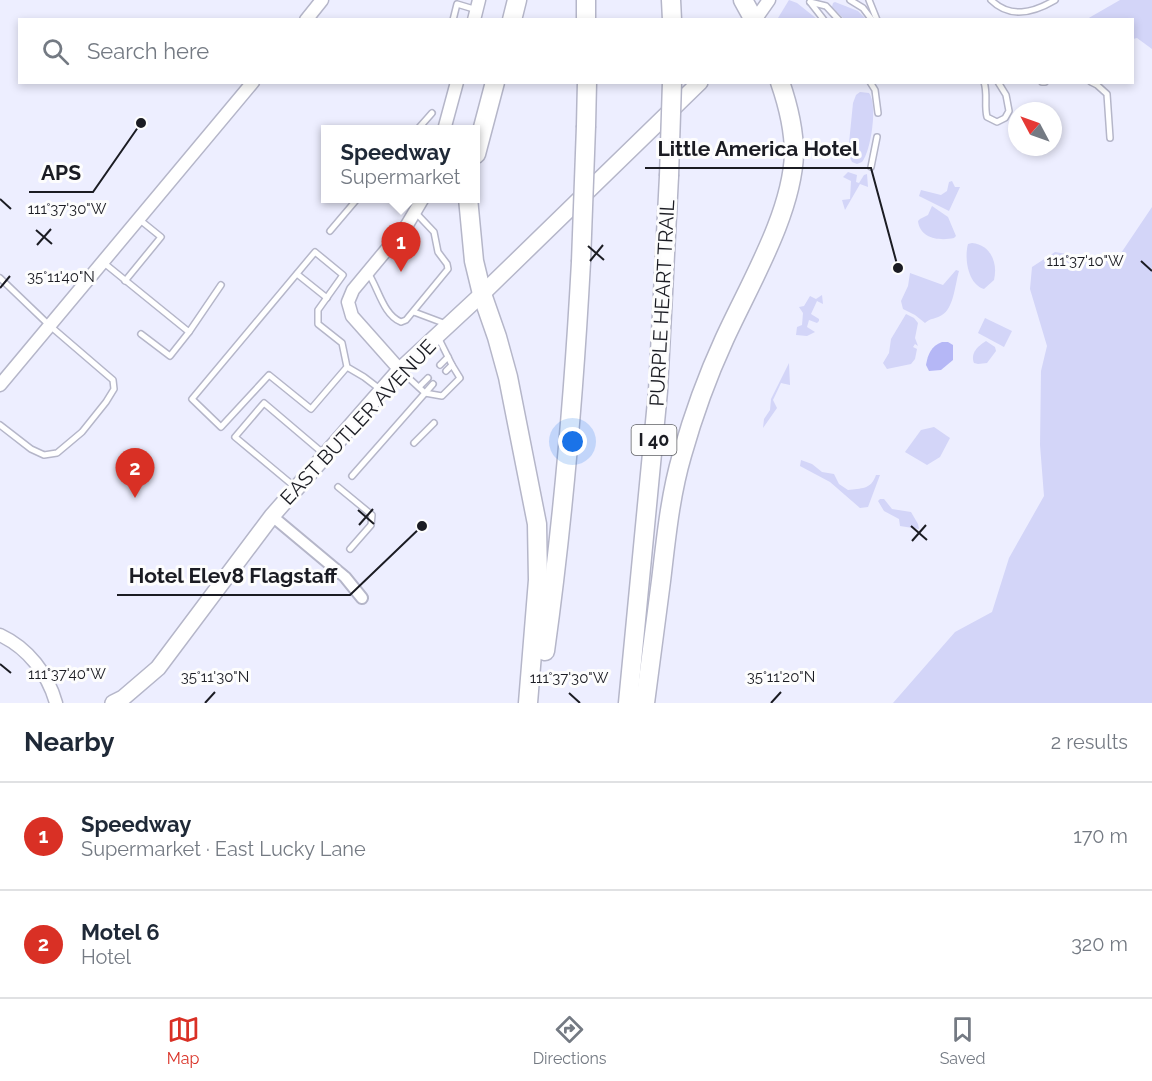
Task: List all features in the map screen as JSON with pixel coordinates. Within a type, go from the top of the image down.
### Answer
[{"type":"highway","points":[[512,18],[517,0]]},
{"type":"highway","points":[[586,0],[586,18]]},
{"type":"highway","points":[[671,0],[672,18]]},
{"type":"highway","points":[[743,0],[753,18]]},
{"type":"highway","points":[[480,139],[494,84]]},
{"type":"highway","points":[[538,703],[559,550],[576,348],[587,84]]},
{"type":"highway","name":"PURPLE HEART TRAIL","points":[[628,703],[663,326],[672,84]]},
{"type":"highway","points":[[645,703],[665,542],[681,458],[710,372],[778,221],[790,185],[794,153],[793,134],[780,84]]},
{"type":"highway","points":[[468,203],[474,261],[508,377],[537,524],[538,580],[528,703]]},
{"type":"main road","name":"EAST BUTLER AVENUE","points":[[113,703],[123,698],[158,668],[272,516],[400,370],[482,294],[698,84]]},
{"type":"street","points":[[308,18],[322,0]]},
{"type":"street","points":[[756,18],[769,0]]},
{"type":"street","points":[[0,385],[251,84]]},
{"type":"street","points":[[445,125],[456,84]]},
{"type":"street","points":[[400,370],[356,321],[349,309],[349,296],[416,213],[421,203]]},
{"type":"street","points":[[272,516],[345,577],[362,598]]},
{"type":"street","points":[[0,635],[22,649],[37,664],[52,689],[56,703]]},
{"type":"lane","points":[[850,0],[863,8],[870,18]]},
{"type":"lane","points":[[869,0],[876,18]]},
{"type":"lane","points":[[991,0],[1003,10],[1010,12],[1042,8],[1055,0]]},
{"type":"lane","points":[[809,1],[822,18]]},
{"type":"lane","points":[[809,1],[826,6],[837,18]]},
{"type":"lane","points":[[454,18],[457,4],[477,10]]},
{"type":"lane","points":[[1006,18],[1010,12]]},
{"type":"lane","points":[[871,84],[875,90],[878,113]]},
{"type":"lane","points":[[985,84],[987,92],[987,117],[997,122],[1005,118],[1009,111],[1006,95],[999,84]]},
{"type":"lane","points":[[1095,84],[1107,94],[1110,138]]},
{"type":"lane","points":[[421,125],[432,113]]},
{"type":"lane","points":[[871,167],[877,137]]},
{"type":"lane","points":[[330,231],[354,203]]},
{"type":"lane","points":[[367,272],[375,283],[383,303],[396,320],[401,322],[406,320],[448,269],[438,252],[434,232],[416,213]]},
{"type":"lane","points":[[125,281],[161,237],[139,219]]},
{"type":"lane","points":[[347,367],[311,410],[268,375],[221,427],[192,399],[315,252],[343,275],[318,310],[318,324],[342,343],[347,367],[382,391]]},
{"type":"lane","points":[[102,262],[189,332]]},
{"type":"lane","points":[[297,274],[327,298]]},
{"type":"lane","points":[[0,278],[49,325],[113,380],[114,389],[82,432],[57,453],[44,455],[32,449],[0,425]]},
{"type":"lane","points":[[141,334],[170,356],[221,285]]},
{"type":"lane","points":[[414,312],[449,325]]},
{"type":"lane","points":[[400,370],[425,393],[442,396],[460,378],[437,336]]},
{"type":"lane","points":[[440,365],[448,357]]},
{"type":"lane","points":[[446,371],[452,365]]},
{"type":"lane","points":[[419,387],[428,378]]},
{"type":"lane","points":[[352,476],[433,384]]},
{"type":"lane","points":[[296,488],[235,437],[264,403],[326,455]]},
{"type":"lane","points":[[414,443],[434,423]]},
{"type":"lane","points":[[338,487],[372,514],[371,525],[350,549]]},
{"type":"shaded area","points":[[789,0],[797,3],[816,18],[778,18]]},
{"type":"shaded area","points":[[1120,0],[1152,0],[1152,49],[1137,38],[1134,39],[1134,18],[1089,18]]},
{"type":"shaded area","points":[[833,3],[858,11],[865,18],[843,18],[832,7]]},
{"type":"shaded area","points":[[860,92],[869,93],[872,99],[873,117],[868,148],[862,162],[857,164],[852,162],[848,153],[853,103]]},
{"type":"shaded area","points":[[848,172],[857,175],[856,182],[859,183],[867,174],[868,187],[860,184],[845,210],[842,200],[850,199],[851,181],[843,177]]},
{"type":"shaded area","points":[[952,181],[955,187],[960,187],[949,211],[919,196],[921,190],[941,195],[947,191],[949,182]]},
{"type":"shaded area","points":[[932,206],[948,217],[956,236],[954,238],[937,239],[922,232],[918,221],[928,215]]},
{"type":"shaded area","points":[[1152,207],[1152,703],[893,703],[955,632],[992,612],[1009,558],[1044,496],[1040,445],[1041,371],[1047,346],[1030,289],[1032,267],[1055,252],[1115,262]]},
{"type":"shaded area","points":[[968,244],[984,247],[994,261],[994,280],[984,289],[974,282],[968,270],[967,250]]},
{"type":"shaded area","points":[[956,270],[959,271],[952,301],[942,315],[925,323],[903,309],[901,301],[908,286],[910,273],[943,285]]},
{"type":"shaded area","points":[[822,295],[823,304],[817,301],[811,314],[819,321],[817,323],[809,320],[807,327],[815,332],[807,336],[796,335],[797,327],[802,325],[803,313],[799,307],[804,306],[810,296],[816,299]]},
{"type":"shaded area","points":[[906,314],[918,323],[915,338],[918,346],[915,344],[913,347],[917,349],[915,359],[911,364],[887,369],[883,363],[889,353],[891,339]]},
{"type":"shaded area","points":[[985,318],[1012,331],[1004,347],[978,333]]},
{"type":"shaded area","points":[[986,341],[995,347],[996,351],[987,363],[974,363],[974,353]]},
{"type":"shaded area","points":[[789,363],[790,385],[781,383],[773,400],[777,408],[763,428],[764,419],[770,410],[771,399]]},
{"type":"shaded area","points":[[934,427],[950,438],[940,457],[927,465],[905,452],[921,430]]},
{"type":"shaded area","points":[[801,460],[812,464],[822,472],[834,474],[839,484],[848,490],[868,486],[876,475],[880,475],[868,507],[860,508],[830,482],[800,466]]},
{"type":"shaded area","points":[[884,499],[892,509],[911,512],[919,529],[900,526],[899,519],[884,511],[878,501]]},
{"type":"water","points":[[942,342],[953,345],[953,360],[941,370],[929,371],[926,365],[929,354],[935,346]]},
{"type":"place","name":"APS","points":[[141,123]]},
{"type":"place","name":"Little America Hotel","points":[[898,268]]},
{"type":"place","name":"Speedway","points":[[401,272]]},
{"type":"place","name":"Motel 6","points":[[135,498]]},
{"type":"place","name":"Hotel Elev8 Flagstaff","points":[[422,526]]}]
